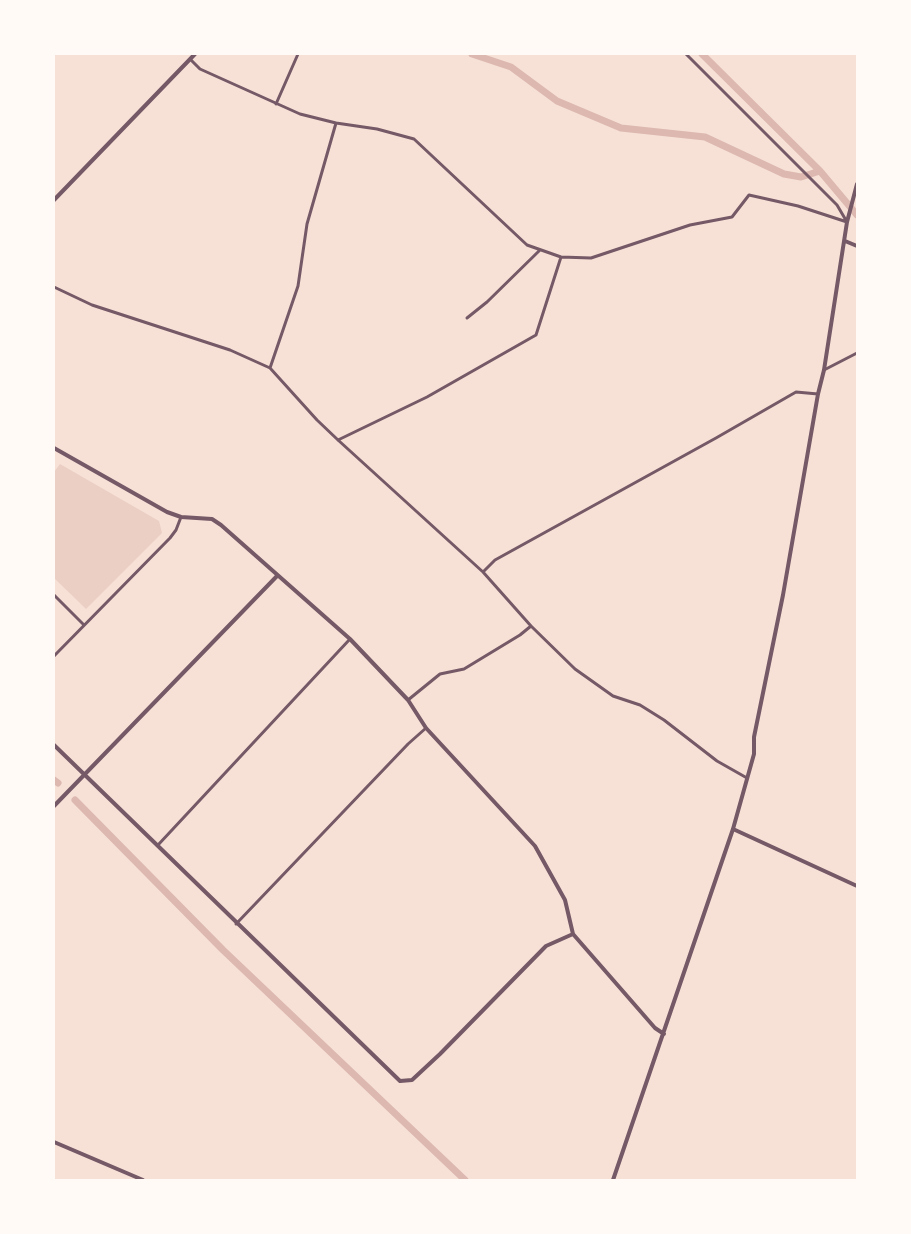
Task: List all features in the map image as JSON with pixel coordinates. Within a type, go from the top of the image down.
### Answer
[{"type":"street","points":[[54,200],[195,54]]},
{"type":"street","points":[[613,1180],[734,829],[754,754],[754,737],[783,596],[818,394],[824,370],[847,222],[857,184]]},
{"type":"street","points":[[845,241],[857,246]]},
{"type":"street","points":[[54,449],[167,512],[181,517],[212,519],[221,525],[350,639],[408,700],[426,728],[535,846],[566,900],[573,934],[655,1028],[664,1034]]},
{"type":"street","points":[[54,806],[85,776],[277,576]]},
{"type":"street","points":[[54,746],[158,845],[236,924],[400,1081],[412,1080],[440,1054],[546,946],[573,934]]},
{"type":"street","points":[[734,829],[857,886]]},
{"type":"street","points":[[54,1142],[143,1180]]},
{"type":"lane","points":[[276,104],[298,54]]},
{"type":"lane","points":[[686,54],[837,204],[847,222]]},
{"type":"lane","points":[[190,59],[200,68],[300,114],[336,123],[377,128],[414,139],[527,245],[561,257],[591,258],[690,225],[732,217],[749,195],[805,208],[847,222]]},
{"type":"lane","points":[[270,368],[298,286],[307,224],[336,123]]},
{"type":"lane","points":[[467,318],[487,302],[540,250]]},
{"type":"lane","points":[[338,440],[427,397],[536,335],[561,257]]},
{"type":"lane","points":[[54,286],[92,305],[230,350],[270,368],[317,420],[483,572],[530,626],[575,669],[613,696],[640,705],[664,720],[717,761],[747,778]]},
{"type":"lane","points":[[824,370],[857,353]]},
{"type":"lane","points":[[483,572],[495,560],[796,392],[818,394]]},
{"type":"lane","points":[[54,656],[170,538],[176,530],[181,517]]},
{"type":"lane","points":[[54,595],[84,625]]},
{"type":"lane","points":[[408,700],[440,674],[464,669],[520,636],[530,626]]},
{"type":"lane","points":[[158,845],[350,639]]},
{"type":"lane","points":[[236,924],[408,744],[426,728]]},
{"type":"shaded area","points":[[60,464],[159,521],[162,533],[86,609],[54,578],[54,472]]},
{"type":"waterway","points":[[472,54],[511,67],[557,101],[621,128],[705,137],[784,174],[801,177],[820,171]]},
{"type":"waterway","points":[[702,54],[820,171],[857,215]]},
{"type":"waterway","points":[[54,780],[58,783]]},
{"type":"waterway","points":[[75,800],[223,950],[465,1180]]}]
